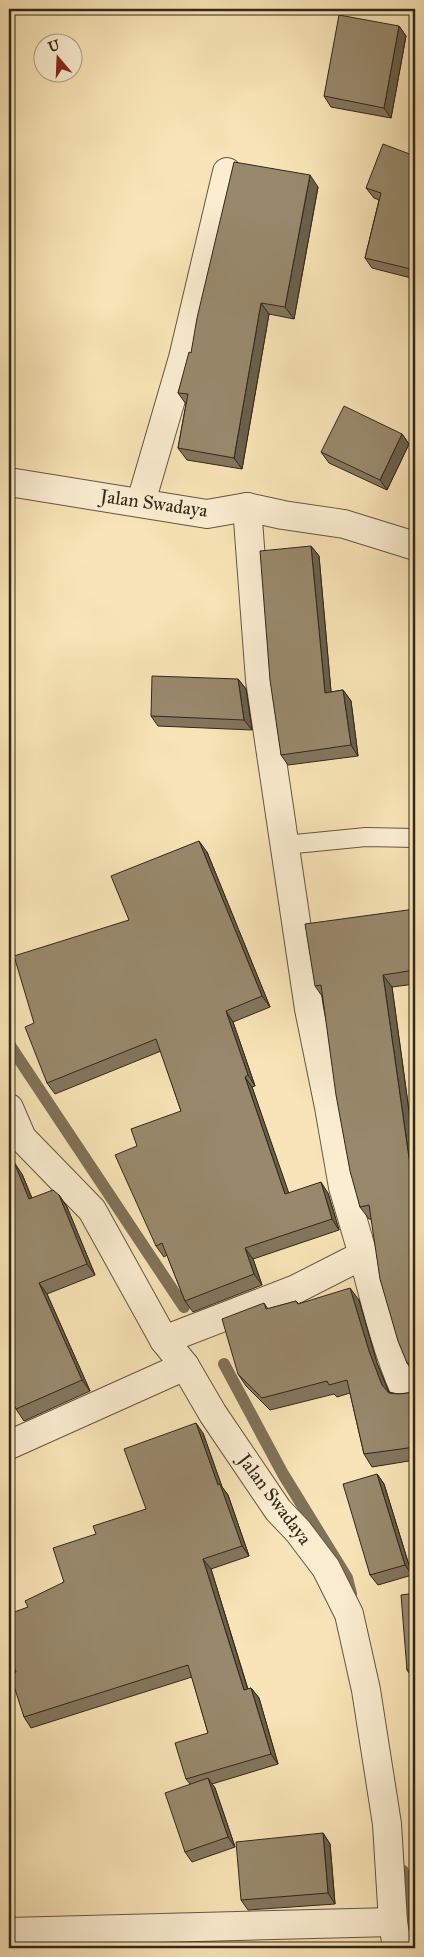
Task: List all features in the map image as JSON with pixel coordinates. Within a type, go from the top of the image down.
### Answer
[{"type":"street","points":[[140,502],[183,358],[227,172]]},
{"type":"street","name":"Jalan Swadaya","points":[[9,482],[208,514],[247,507],[283,515],[344,524],[415,546]]},
{"type":"street","points":[[247,507],[260,680],[309,1009],[343,1187],[384,1334],[398,1376],[405,1391],[415,1390]]},
{"type":"street","name":"Jalan Swadaya","points":[[9,1108],[16,1140],[92,1210],[164,1340],[184,1366],[213,1414],[278,1510],[298,1531],[326,1568],[349,1614],[366,1690],[387,1824],[395,1935]]},
{"type":"street","points":[[164,1340],[296,1289],[363,1256]]},
{"type":"street","points":[[9,1445],[184,1366]]},
{"type":"street","points":[[9,1932],[395,1935]]},
{"type":"lane","points":[[285,845],[366,837],[415,838]]},
{"type":"building","points":[[339,15],[399,26],[384,108],[324,96]]},
{"type":"building","points":[[383,144],[415,156],[415,270],[365,258],[381,193],[366,188]]},
{"type":"building","points":[[234,162],[310,175],[285,307],[261,303],[234,458],[178,448],[188,394],[178,393],[189,352],[191,353],[197,318]]},
{"type":"building","points":[[344,406],[402,434],[380,480],[321,452]]},
{"type":"building","points":[[311,546],[325,693],[343,690],[351,745],[281,755],[270,680],[260,551]]},
{"type":"building","points":[[152,676],[238,679],[244,720],[151,716]]},
{"type":"building","points":[[199,841],[262,996],[226,1011],[248,1075],[245,1077],[285,1194],[321,1182],[332,1219],[245,1248],[254,1274],[185,1301],[162,1243],[156,1246],[115,1155],[137,1146],[131,1129],[181,1111],[156,1039],[47,1083],[25,1027],[34,1023],[14,956],[129,920],[111,876]]},
{"type":"building","points":[[415,909],[415,970],[383,975],[415,1192],[415,1365],[407,1363],[398,1341],[380,1279],[369,1205],[360,1207],[350,1171],[336,1095],[321,985],[315,986],[305,924]]},
{"type":"building","points":[[14,1162],[29,1199],[53,1190],[59,1195],[87,1264],[39,1283],[82,1380],[16,1409],[9,1394],[9,1164]]},
{"type":"building","points":[[350,1288],[369,1351],[382,1385],[389,1393],[398,1394],[415,1391],[415,1447],[364,1454],[347,1380],[329,1385],[327,1381],[262,1398],[238,1374],[222,1319],[264,1303],[266,1309],[296,1301],[298,1304]]},
{"type":"building","points":[[196,1423],[242,1546],[203,1559],[244,1690],[251,1688],[271,1754],[186,1779],[175,1743],[208,1733],[188,1665],[24,1717],[10,1674],[16,1672],[9,1653],[9,1614],[28,1607],[25,1601],[64,1582],[53,1548],[96,1534],[93,1526],[146,1509],[124,1449]]},
{"type":"building","points":[[377,1474],[405,1565],[370,1575],[343,1484]]},
{"type":"building","points":[[415,1593],[415,1670],[407,1670],[401,1595]]},
{"type":"building","points":[[208,1778],[228,1837],[185,1852],[165,1793]]},
{"type":"building","points":[[323,1833],[328,1893],[241,1900],[236,1842]]},
{"type":"waterway","points":[[9,1044],[184,1307]]},
{"type":"waterway","points":[[224,1364],[283,1474],[347,1578],[351,1594]]},
{"type":"waterway","points":[[403,1871],[412,1948]]}]
